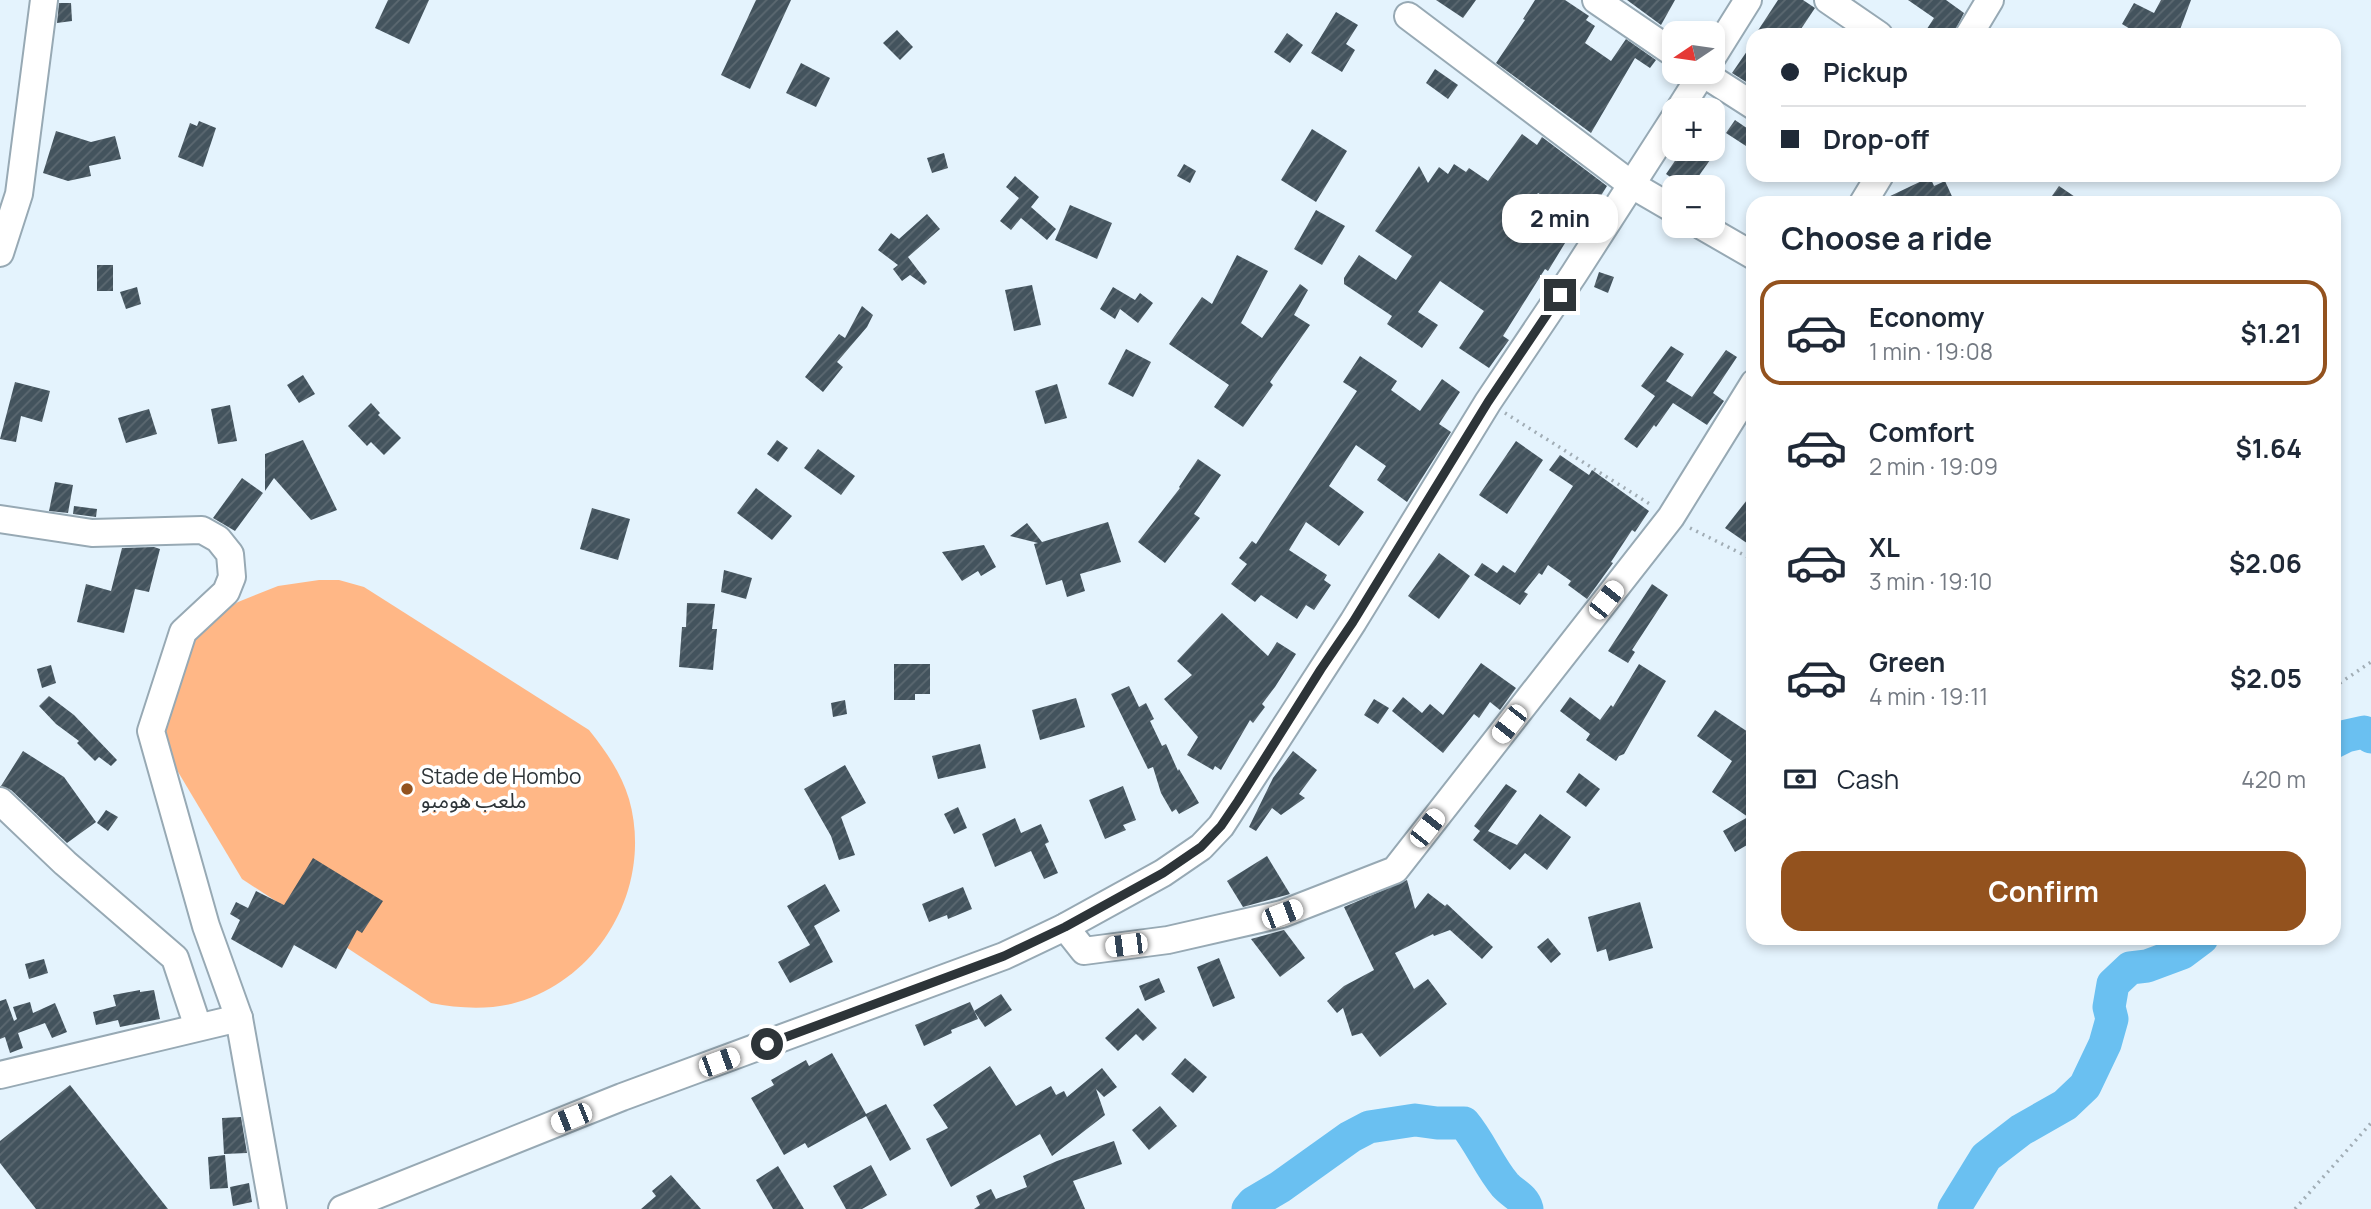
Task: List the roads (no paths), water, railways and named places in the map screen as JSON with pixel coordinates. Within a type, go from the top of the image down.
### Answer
[{"type":"street","points":[[0,253],[19,194],[44,0]]},
{"type":"street","points":[[1596,0],[1662,45]]},
{"type":"street","points":[[1726,35],[1748,0]]},
{"type":"street","points":[[1828,0],[1869,28]]},
{"type":"street","points":[[1973,28],[1990,0]]},
{"type":"street","points":[[1408,16],[1632,185],[1662,202]]},
{"type":"street","points":[[1726,84],[1746,100]]},
{"type":"street","points":[[342,1209],[622,1097],[1004,956],[1065,927],[1163,873],[1201,847],[1221,826],[1353,622],[1488,402],[1662,138]]},
{"type":"street","points":[[1723,238],[1746,251]]},
{"type":"street","points":[[1065,927],[1084,951],[1168,940],[1282,914],[1395,870],[1671,517],[1746,396]]},
{"type":"street","points":[[0,519],[25,525],[92,533],[202,530],[218,539],[230,554],[232,577],[226,592],[183,632],[151,731],[205,926],[239,1018],[273,1209]]},
{"type":"street","points":[[0,801],[65,863],[175,958],[198,1027]]},
{"type":"street","points":[[0,1075],[239,1018]]},
{"type":"waterway","points":[[2341,738],[2364,732],[2371,737]]},
{"type":"waterway","points":[[1954,1209],[1986,1157],[2021,1130],[2065,1105],[2085,1086],[2105,1044],[2112,1019],[2109,1007],[2113,984],[2130,968],[2147,966],[2182,953],[2193,945]]},
{"type":"waterway","points":[[1248,1209],[1350,1137],[1369,1127],[1415,1120],[1464,1123],[1499,1178],[1521,1199],[1527,1209]]},
{"type":"place","name":"Stade de Hombo ملعب هومبو","points":[[407,789]]}]
